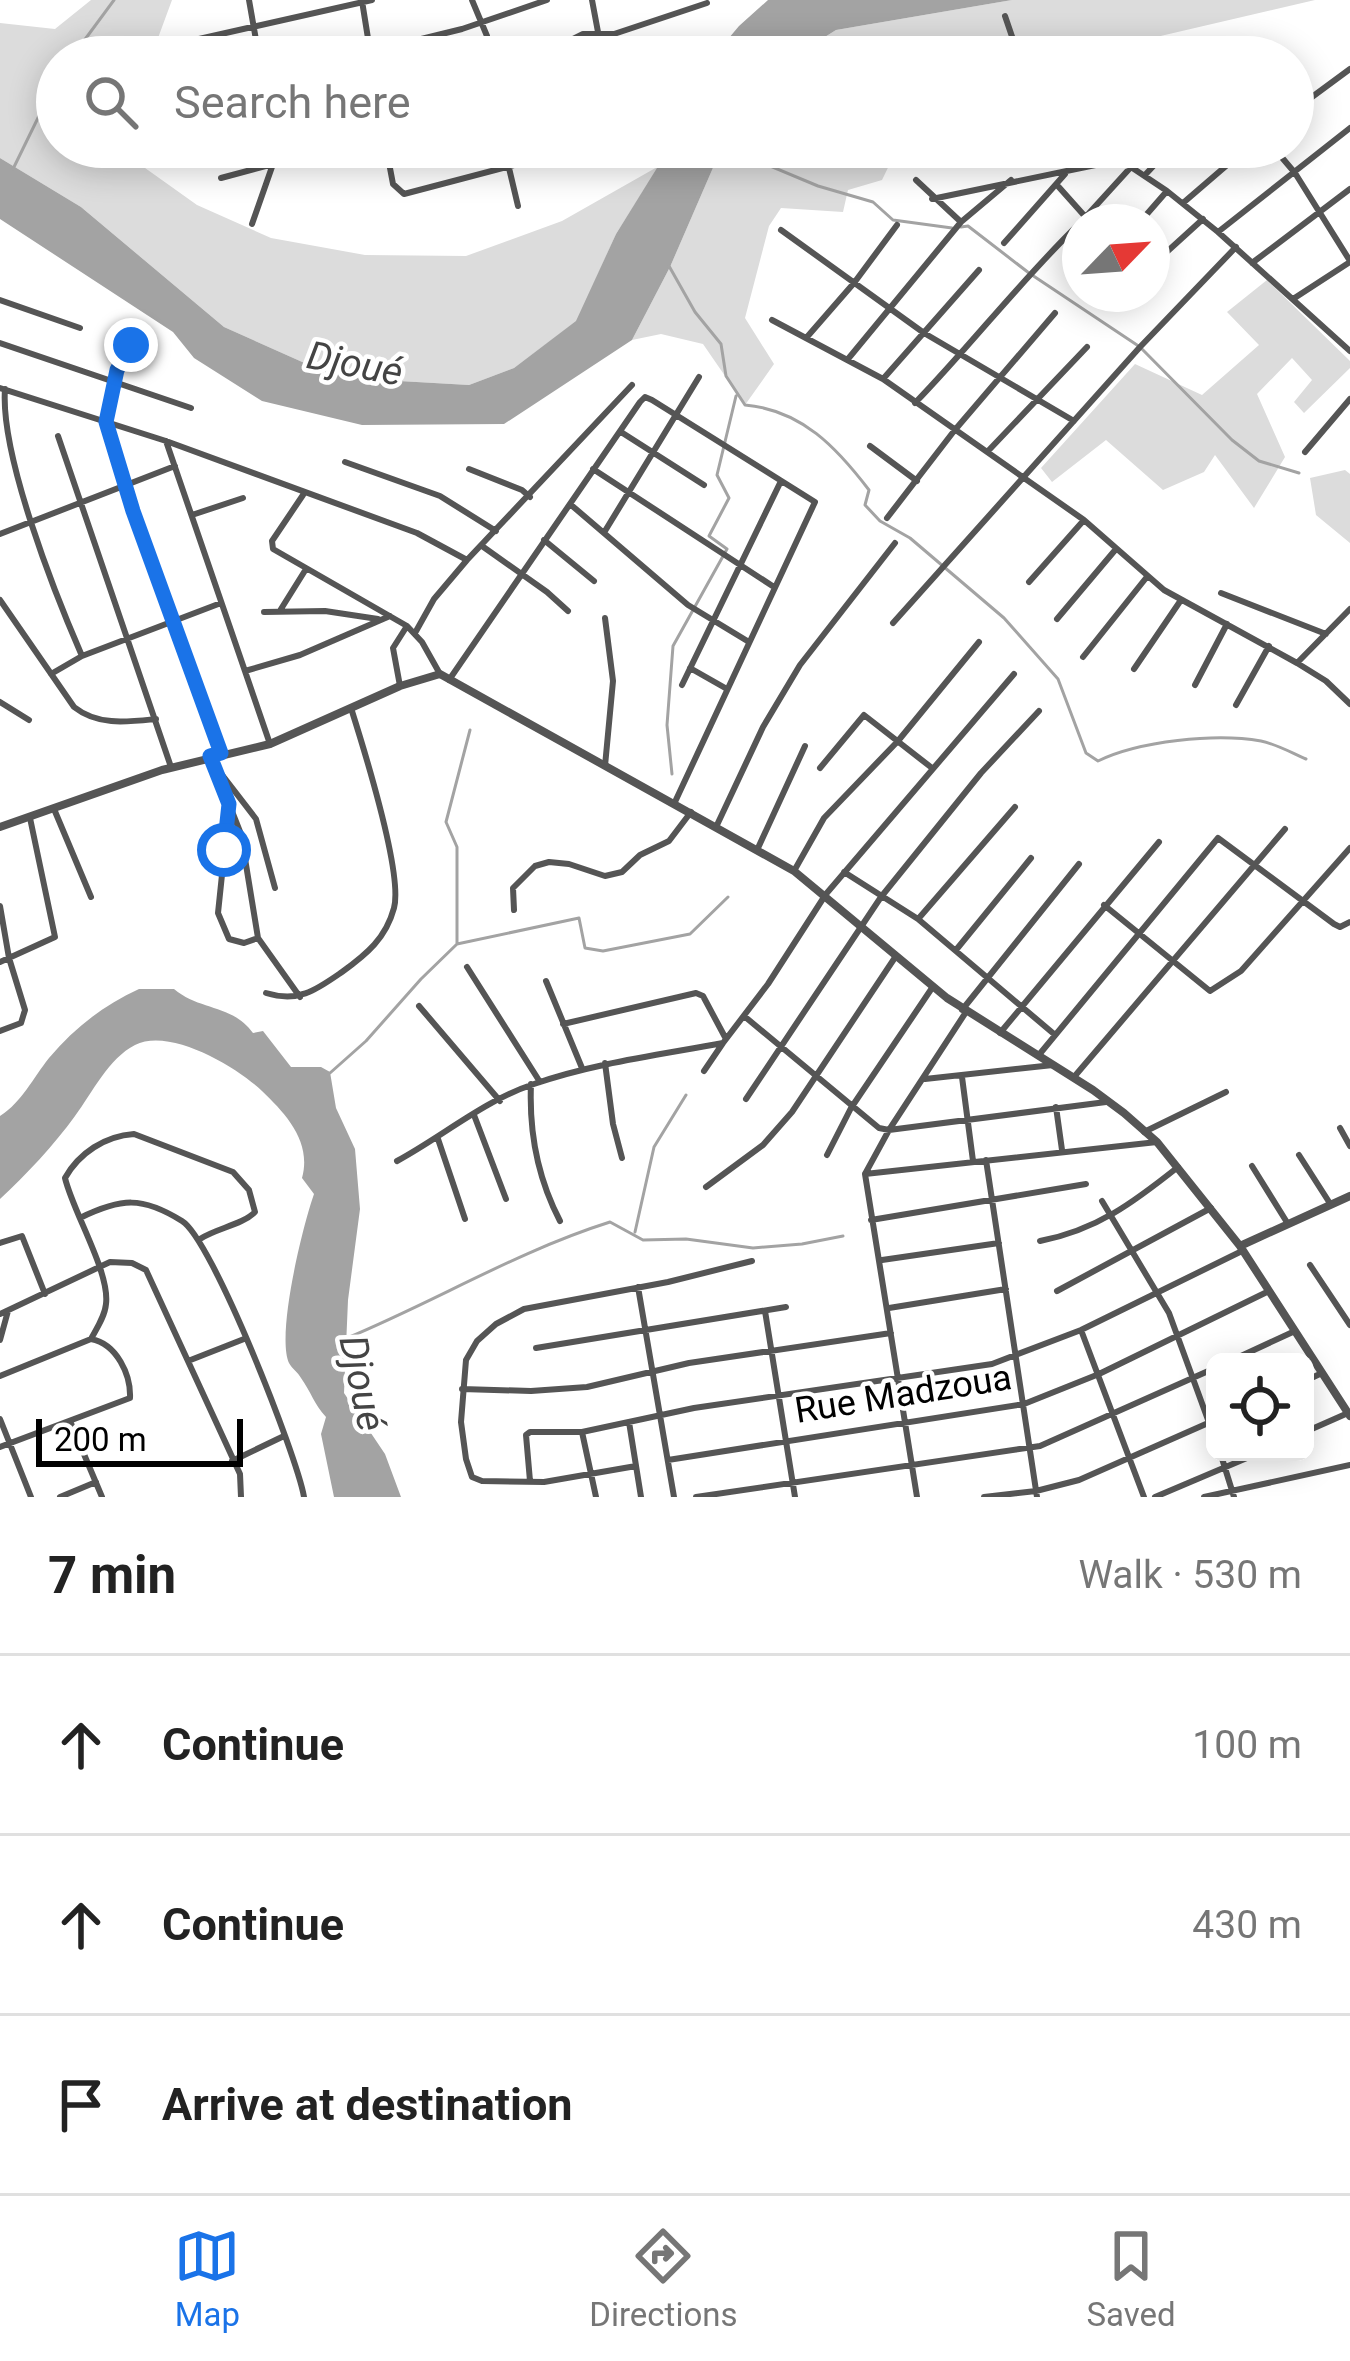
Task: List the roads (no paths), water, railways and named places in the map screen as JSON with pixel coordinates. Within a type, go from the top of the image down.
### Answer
[{"type":"street","points":[[249,0],[256,36]]},
{"type":"street","points":[[209,36],[373,0]]},
{"type":"street","points":[[472,0],[485,36]]},
{"type":"street","points":[[436,36],[547,0]]},
{"type":"street","points":[[592,0],[599,34]]},
{"type":"street","points":[[362,1],[367,36]]},
{"type":"street","points":[[579,36],[614,34],[707,3]]},
{"type":"street","points":[[1005,16],[1012,36]]},
{"type":"street","points":[[1314,96],[1350,69]]},
{"type":"street","points":[[1314,157],[1350,128]]},
{"type":"street","points":[[221,178],[258,168]]},
{"type":"street","points":[[252,224],[272,168]]},
{"type":"street","points":[[390,168],[393,184],[404,194],[493,168]]},
{"type":"street","points":[[508,168],[518,206]]},
{"type":"street","points":[[932,199],[1082,168]]},
{"type":"street","points":[[1099,204],[1130,168]]},
{"type":"street","points":[[1133,168],[1203,219],[1350,351]]},
{"type":"street","points":[[1144,175],[1151,168]]},
{"type":"street","points":[[1183,203],[1224,168]]},
{"type":"street","points":[[1291,168],[1349,258],[1293,299]]},
{"type":"street","points":[[1218,232],[1301,168]]},
{"type":"street","points":[[1004,244],[1067,171]]},
{"type":"street","points":[[916,180],[961,222]]},
{"type":"street","points":[[848,358],[961,222],[1012,180]]},
{"type":"street","points":[[1057,185],[1071,204]]},
{"type":"street","points":[[1252,263],[1350,189]]},
{"type":"street","points":[[1156,204],[1167,191]]},
{"type":"street","points":[[1170,249],[1203,219]]},
{"type":"street","points":[[807,337],[897,225]]},
{"type":"street","points":[[781,230],[924,333],[1074,422]]},
{"type":"street","points":[[915,403],[1014,289],[1062,242]]},
{"type":"street","points":[[893,623],[1236,247]]},
{"type":"street","points":[[883,379],[979,270]]},
{"type":"street","points":[[0,300],[80,328]]},
{"type":"street","points":[[887,518],[953,431],[1055,313]]},
{"type":"street","points":[[772,320],[883,379],[1084,520],[1146,578],[1298,663],[1350,704]]},
{"type":"street","points":[[0,344],[191,408]]},
{"type":"street","points":[[131,345],[115,380],[106,422],[123,483],[221,753]]},
{"type":"street","points":[[989,450],[1087,347]]},
{"type":"street","points":[[605,531],[699,377]]},
{"type":"street","points":[[400,686],[393,648],[467,560],[632,385]]},
{"type":"street","points":[[82,656],[56,596],[9,454],[2,388],[166,441],[417,533],[467,560]]},
{"type":"street","points":[[449,680],[645,398],[814,502],[674,804]]},
{"type":"street","points":[[1305,452],[1350,399]]},
{"type":"street","points":[[620,431],[704,485]]},
{"type":"street","points":[[58,436],[172,767]]},
{"type":"street","points":[[166,441],[270,744]]},
{"type":"street","points":[[870,446],[916,481]]},
{"type":"street","points":[[345,462],[440,496],[496,532]]},
{"type":"street","points":[[0,534],[175,466]]},
{"type":"street","points":[[469,469],[530,497]]},
{"type":"street","points":[[593,469],[774,587]]},
{"type":"street","points":[[682,685],[781,481]]},
{"type":"street","points":[[304,494],[271,544],[277,552],[411,630],[449,680],[794,871],[932,988],[1073,1077],[1157,1142],[1242,1248],[1348,1409],[1314,1427]]},
{"type":"street","points":[[192,514],[243,498]]},
{"type":"street","points":[[569,504],[688,605],[748,641]]},
{"type":"street","points":[[1030,582],[1084,520]]},
{"type":"street","points":[[544,540],[595,581]]},
{"type":"street","points":[[717,825],[782,694],[815,641],[895,543]]},
{"type":"street","points":[[482,546],[568,611]]},
{"type":"street","points":[[1057,619],[1116,549]]},
{"type":"street","points":[[280,609],[306,569]]},
{"type":"street","points":[[1083,657],[1146,578]]},
{"type":"street","points":[[1221,593],[1326,634]]},
{"type":"street","points":[[1134,669],[1181,600]]},
{"type":"street","points":[[51,674],[82,656],[221,603]]},
{"type":"street","points":[[1,604],[21,625],[74,707],[86,716],[118,722],[156,719]]},
{"type":"street","points":[[264,612],[280,609],[386,618]]},
{"type":"street","points":[[1298,663],[1350,610]]},
{"type":"street","points":[[605,617],[613,681],[605,766]]},
{"type":"street","points":[[245,671],[300,655],[386,618]]},
{"type":"street","points":[[1195,685],[1227,624]]},
{"type":"street","points":[[794,871],[824,818],[898,741],[979,642]]},
{"type":"street","points":[[1236,705],[1269,646]]},
{"type":"street","points":[[689,668],[727,689]]},
{"type":"street","points":[[0,827],[172,767],[270,744],[400,686],[440,674]]},
{"type":"street","points":[[704,1071],[826,894],[1014,674]]},
{"type":"street","points":[[0,702],[29,720]]},
{"type":"street","points":[[266,993],[300,998],[376,945],[394,907],[396,894],[384,833],[351,708]]},
{"type":"street","points":[[746,1099],[881,897],[1039,711]]},
{"type":"street","points":[[820,768],[864,715],[932,768]]},
{"type":"street","points":[[758,848],[805,746]]},
{"type":"street","points":[[212,760],[244,845],[258,938],[300,998]]},
{"type":"street","points":[[212,760],[256,820],[275,888]]},
{"type":"street","points":[[229,804],[218,913],[229,938],[244,943],[258,938]]},
{"type":"street","points":[[918,919],[1015,807]]},
{"type":"street","points":[[54,809],[91,897]]},
{"type":"street","points":[[514,910],[513,888],[535,866],[557,862],[614,875],[669,841],[691,812]]},
{"type":"street","points":[[4,960],[55,937],[30,818]]},
{"type":"street","points":[[1073,1077],[1285,829]]},
{"type":"street","points":[[1038,1056],[1214,840],[1224,840],[1334,924],[1340,927],[1350,922]]},
{"type":"street","points":[[999,1034],[1159,842]]},
{"type":"street","points":[[1104,904],[1204,987],[1218,989],[1241,971],[1350,848]]},
{"type":"street","points":[[956,950],[1031,858]]},
{"type":"street","points":[[917,1497],[865,1174],[964,1011],[1078,864]]},
{"type":"street","points":[[844,872],[918,919],[1054,1034]]},
{"type":"street","points":[[0,906],[4,960],[25,1017],[0,1031]]},
{"type":"street","points":[[706,1187],[764,1145],[896,956]]},
{"type":"street","points":[[466,967],[536,1083],[532,1124],[542,1176],[560,1222]]},
{"type":"street","points":[[546,981],[582,1068]]},
{"type":"street","points":[[826,1155],[851,1108],[932,988]]},
{"type":"street","points":[[563,1024],[696,993],[703,996],[725,1041]]},
{"type":"street","points":[[419,1006],[500,1101]]},
{"type":"street","points":[[744,1016],[879,1128],[1108,1102]]},
{"type":"street","points":[[398,1161],[536,1083],[582,1068],[725,1041]]},
{"type":"street","points":[[605,1064],[622,1158]]},
{"type":"street","points":[[924,1079],[1053,1066]]},
{"type":"street","points":[[962,1077],[973,1161]]},
{"type":"street","points":[[1144,1132],[1226,1092]]},
{"type":"street","points":[[1056,1107],[1062,1150]]},
{"type":"street","points":[[474,1115],[506,1199]]},
{"type":"street","points":[[1340,1128],[1350,1146]]},
{"type":"street","points":[[92,1339],[107,1302],[66,1184],[66,1174],[84,1154],[134,1134],[233,1172],[244,1181],[256,1212],[200,1239]]},
{"type":"street","points":[[438,1139],[465,1219]]},
{"type":"street","points":[[865,1174],[1157,1142]]},
{"type":"street","points":[[1299,1155],[1331,1204]]},
{"type":"street","points":[[986,1160],[1037,1494]]},
{"type":"street","points":[[1252,1166],[1288,1224]]},
{"type":"street","points":[[1040,1240],[1075,1234],[1112,1217],[1178,1167]]},
{"type":"street","points":[[871,1220],[1086,1184]]},
{"type":"street","points":[[530,1481],[528,1432],[583,1432],[778,1394],[992,1364],[1081,1330],[1350,1196]]},
{"type":"street","points":[[80,1218],[106,1205],[131,1200],[182,1221],[200,1239],[284,1436],[304,1497]]},
{"type":"street","points":[[1102,1201],[1157,1291],[1206,1407]]},
{"type":"street","points":[[1057,1291],[1211,1208]]},
{"type":"street","points":[[0,1243],[22,1236],[45,1294]]},
{"type":"street","points":[[882,1261],[999,1243]]},
{"type":"street","points":[[0,1340],[4,1312],[98,1267],[119,1261],[146,1270],[242,1482],[241,1497]]},
{"type":"street","points":[[636,1466],[530,1481],[472,1477],[461,1422],[471,1349],[508,1316],[524,1309],[752,1261]]},
{"type":"street","points":[[1310,1265],[1350,1325]]},
{"type":"street","points":[[638,1287],[674,1497]]},
{"type":"street","points":[[889,1307],[1006,1289]]},
{"type":"street","name":"Rue Madzoua","points":[[668,1460],[1024,1404],[1099,1374],[1269,1291]]},
{"type":"street","points":[[536,1348],[786,1307]]},
{"type":"street","points":[[765,1311],[795,1497]]},
{"type":"street","points":[[1081,1330],[1144,1497]]},
{"type":"street","points":[[1247,1353],[1295,1331]]},
{"type":"street","points":[[463,1389],[587,1387],[772,1349],[893,1333]]},
{"type":"street","points":[[0,1376],[92,1339],[105,1342],[117,1355],[132,1395],[4,1445]]},
{"type":"street","points":[[188,1361],[244,1339]]},
{"type":"street","points":[[696,1497],[1030,1448],[1206,1372]]},
{"type":"street","points":[[1314,1377],[1322,1373]]},
{"type":"street","points":[[0,1418],[4,1445],[31,1497]]},
{"type":"street","points":[[70,1421],[102,1497]]},
{"type":"street","points":[[629,1422],[641,1497]]},
{"type":"street","points":[[984,1497],[1037,1494],[1206,1425]]},
{"type":"street","points":[[583,1432],[596,1497]]},
{"type":"street","points":[[232,1461],[284,1436]]},
{"type":"street","points":[[1223,1461],[1233,1494]]},
{"type":"street","points":[[1155,1497],[1241,1461]]},
{"type":"street","points":[[1204,1497],[1350,1465]]},
{"type":"street","points":[[60,1497],[96,1482]]},
{"type":"waterway","points":[[87,36],[114,0]]},
{"type":"waterway","points":[[13,169],[36,122]]},
{"type":"waterway","points":[[775,168],[873,202],[893,220],[952,228]]},
{"type":"waterway","points":[[961,227],[968,226],[1140,347],[1259,461],[1299,473]]},
{"type":"waterway","points":[[669,266],[695,312],[721,344],[726,376],[745,405],[784,414],[816,434],[869,490],[865,505],[880,521],[910,538],[1004,618],[1058,679],[1086,753],[1098,761],[1155,744],[1222,738],[1267,742],[1306,759]]},
{"type":"waterway","points":[[672,774],[667,725],[673,646],[727,549],[709,536],[729,498],[717,475],[736,396]]},
{"type":"waterway","points":[[457,944],[457,847],[446,822],[470,730]]},
{"type":"waterway","points":[[330,1073],[457,944],[579,918],[585,948],[603,951],[690,934],[728,897]]},
{"type":"waterway","points":[[635,1232],[654,1147],[686,1095]]},
{"type":"waterway","name":"Djoué","points":[[347,1338],[543,1247],[610,1222],[643,1240],[686,1239],[753,1248],[843,1236]]}]
